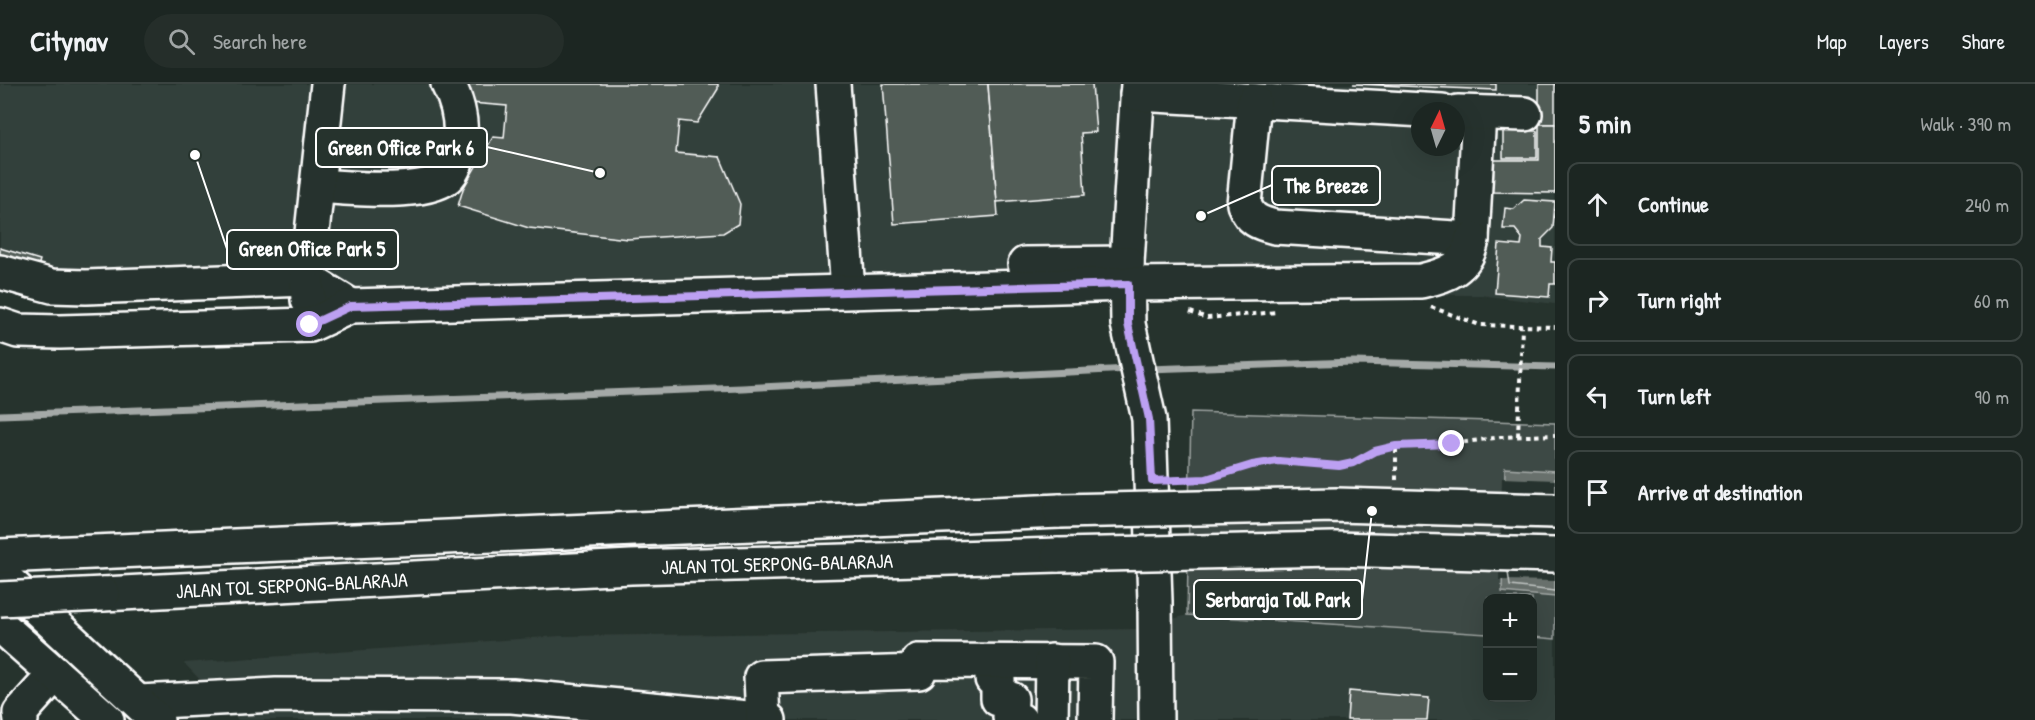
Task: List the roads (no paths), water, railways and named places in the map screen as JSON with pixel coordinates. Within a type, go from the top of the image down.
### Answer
[{"type":"main road","points":[[310,325],[307,279],[328,84]]},
{"type":"main road","points":[[318,186],[381,189],[413,187],[445,178],[450,174],[456,160],[460,137],[457,106],[448,84]]},
{"type":"main road","points":[[833,84],[847,281]]},
{"type":"main road","points":[[1156,720],[1149,419],[1128,324],[1128,273],[1138,89],[1254,101],[1411,109]]},
{"type":"main road","points":[[1254,101],[1244,204],[1248,214],[1258,223],[1323,231],[1472,239]]},
{"type":"main road","points":[[0,325],[18,331],[60,332],[310,325],[351,306],[847,281],[1128,273],[1164,283],[1421,281],[1440,277],[1459,267],[1467,257],[1472,239],[1467,112],[1525,114]]},
{"type":"main road","points":[[0,272],[52,286],[86,287],[307,279],[351,306]]},
{"type":"main road","name":"JALAN TOL SERPONG–BALARAJA","points":[[0,556],[1060,511],[1336,505],[1555,511]]},
{"type":"main road","name":"JALAN TOL SERPONG–BALARAJA","points":[[0,599],[631,567],[1335,549],[1555,555]]},
{"type":"main road","points":[[0,574],[148,711],[276,695],[512,696],[769,720]]},
{"type":"main road","points":[[0,625],[107,720]]},
{"type":"main road","points":[[763,719],[761,677],[919,672],[918,661],[993,669],[1052,661],[1096,662],[1095,720]]},
{"type":"main road","points":[[1051,720],[1052,661]]},
{"type":"main road","points":[[990,720],[993,669]]},
{"type":"main road","points":[[993,669],[998,679],[998,699],[1011,699],[1010,718],[1020,720]]},
{"type":"main road","points":[[21,720],[20,713],[54,674]]},
{"type":"water","points":[[1505,468],[1555,471],[1555,597],[1502,592]]},
{"type":"waterway","points":[[1148,369],[1354,362],[1555,367]]},
{"type":"waterway","points":[[0,415],[742,388],[1130,369]]},
{"type":"place","name":"Green Office Park 5","points":[[195,155]]},
{"type":"place","name":"Green Office Park 6","points":[[600,173]]},
{"type":"place","name":"The Breeze","points":[[1201,216]]},
{"type":"place","name":"Serbaraja Toll Park","points":[[1372,511]]}]
